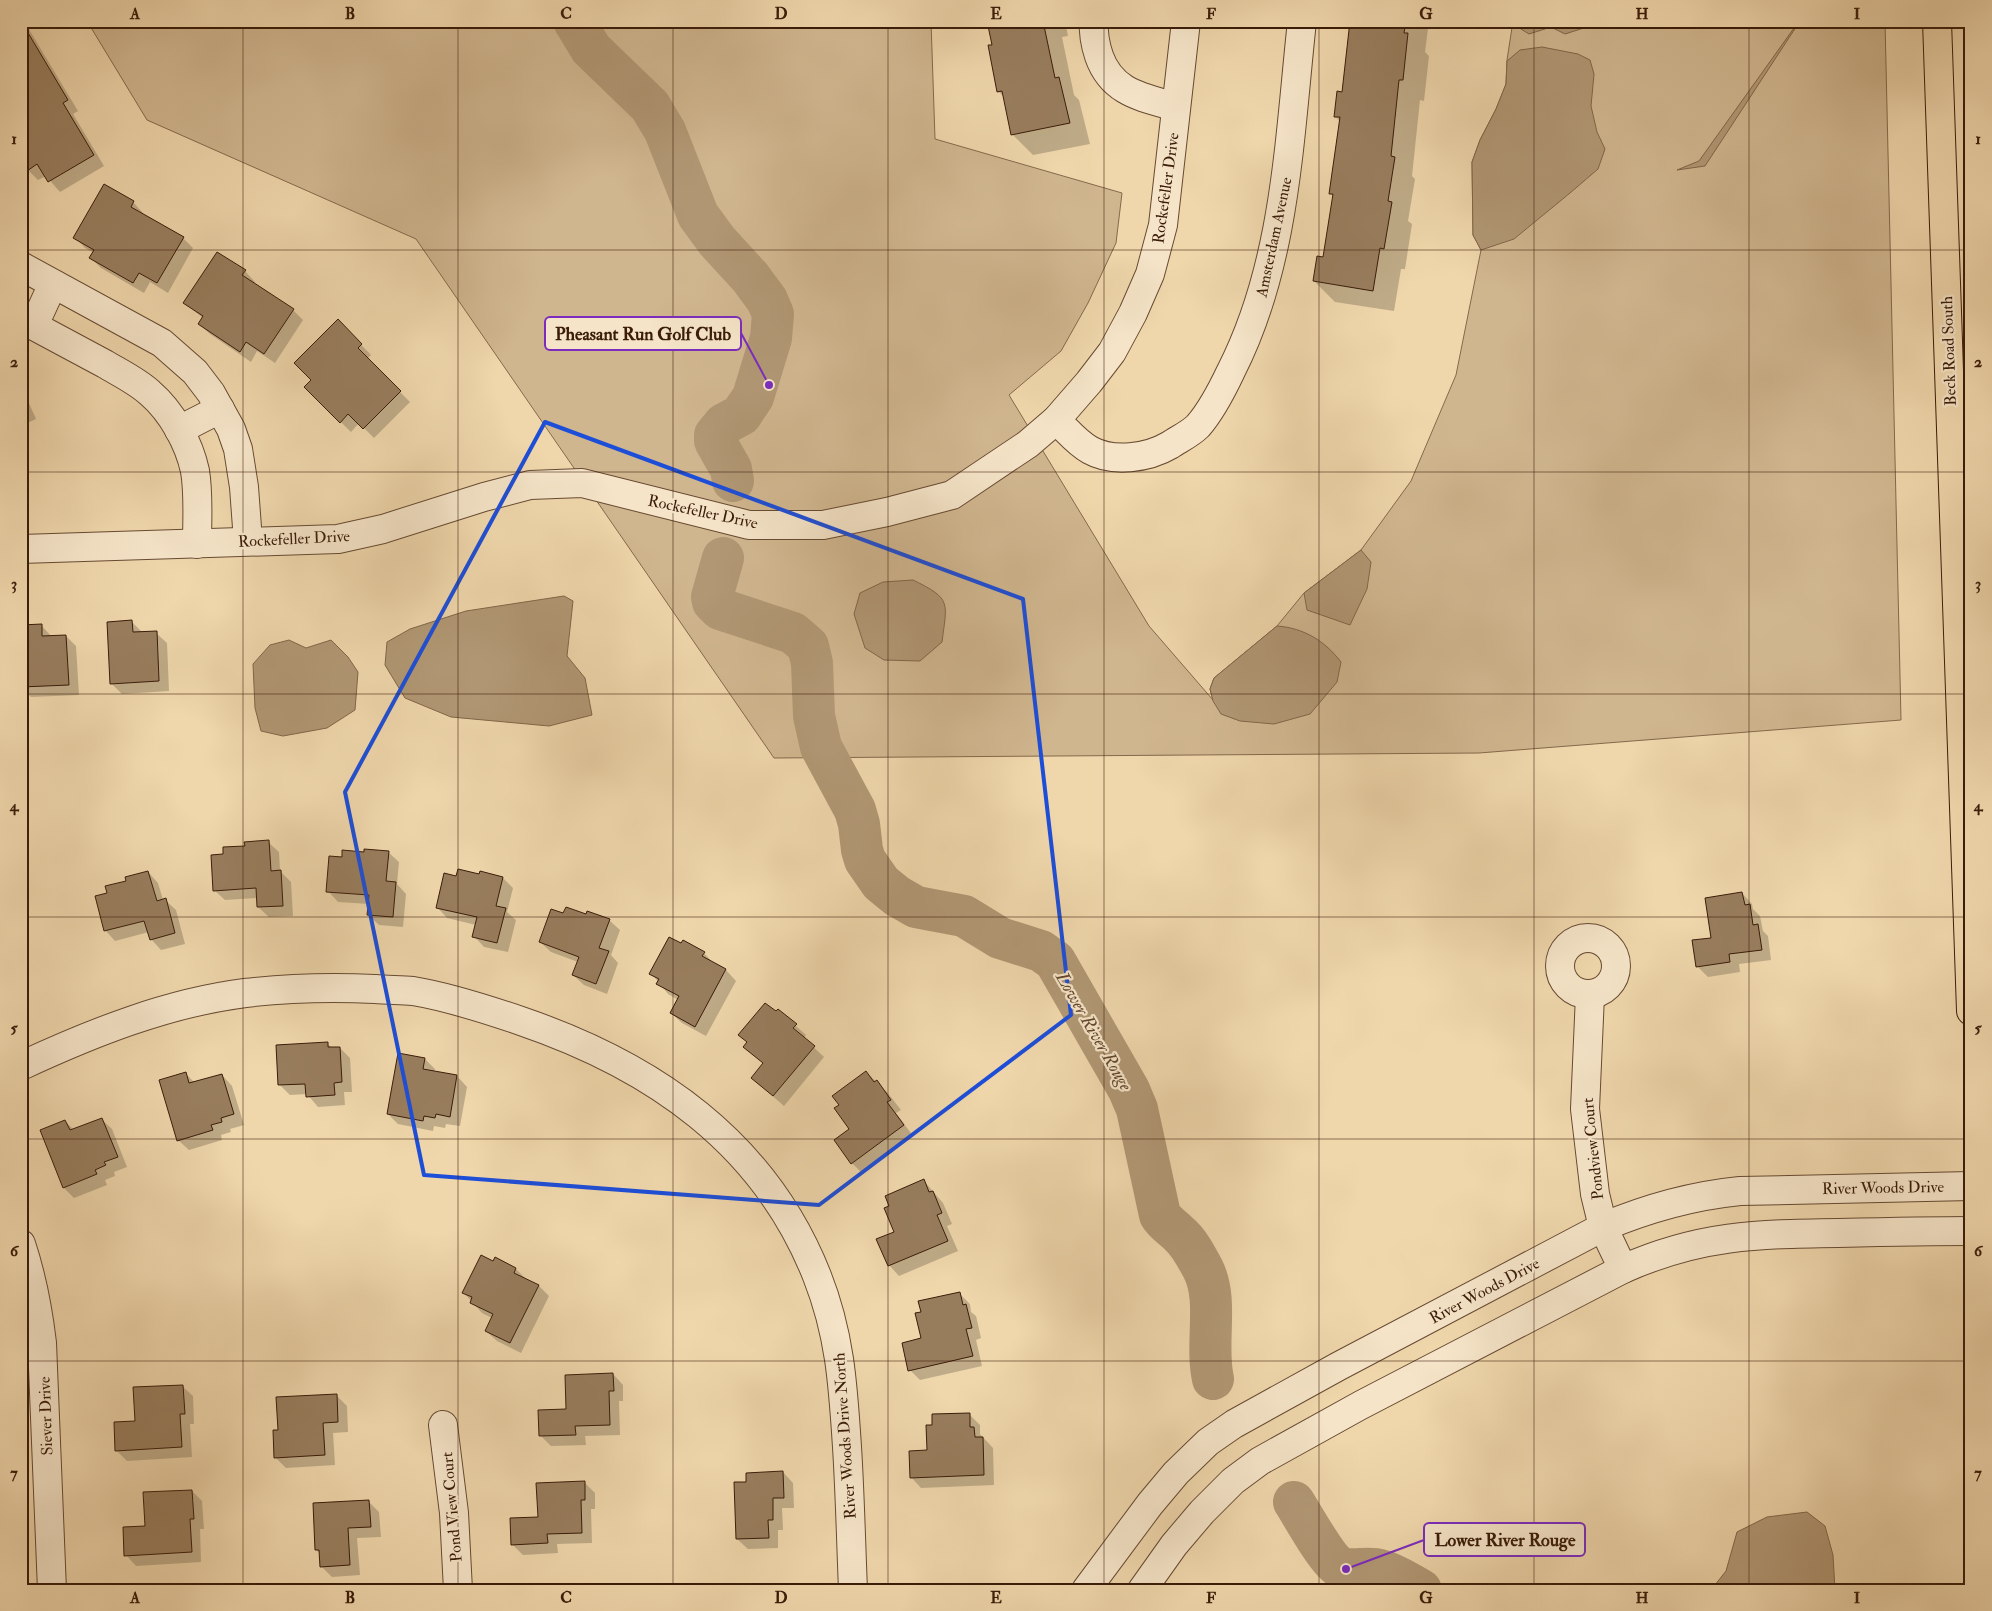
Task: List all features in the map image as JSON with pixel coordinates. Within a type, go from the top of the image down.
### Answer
[{"type":"main road","name":"Beck Road South","points":[[1937,21],[1964,618],[1971,1011]]},
{"type":"street","points":[[1094,21],[1095,44],[1104,68],[1111,78],[1130,92],[1176,107]]},
{"type":"street","name":"Rockefeller Drive","points":[[21,549],[338,539],[383,529],[484,497],[530,485],[582,483],[749,525],[823,525],[887,512],[952,495],[1028,444],[1056,420],[1112,352],[1133,313],[1150,274],[1163,225],[1186,21]]},
{"type":"street","name":"Amsterdam Avenue","points":[[1056,420],[1091,450],[1103,455],[1134,457],[1159,451],[1183,437],[1197,426],[1220,393],[1254,320],[1269,271],[1284,196],[1302,21]]},
{"type":"street","points":[[21,266],[162,343],[195,372],[211,393],[232,429],[238,449],[244,487],[248,541]]},
{"type":"street","points":[[52,284],[28,322],[132,379],[150,393],[166,410],[179,430],[187,447],[194,470],[198,504],[197,544]]},
{"type":"street","points":[[179,430],[220,409]]},
{"type":"street","name":"River Woods Drive North","points":[[21,1066],[61,1048],[155,1012],[205,1000],[288,989],[366,989],[412,991],[497,1012],[582,1045],[635,1071],[669,1092],[703,1118],[727,1140],[769,1189],[803,1246],[827,1304],[840,1356],[844,1392],[853,1590]]},
{"type":"street","name":"Pondview Court","points":[[1590,994],[1585,1109],[1595,1194],[1603,1227],[1623,1269]]},
{"type":"street","name":"River Woods Drive","points":[[1086,1590],[1150,1504],[1176,1473],[1208,1442],[1234,1424],[1330,1371],[1603,1227],[1674,1201],[1712,1194],[1740,1191],[1971,1186]]},
{"type":"street","points":[[1142,1590],[1202,1512],[1233,1481],[1260,1461],[1361,1405],[1623,1269],[1676,1249],[1705,1241],[1735,1237],[1770,1234],[1971,1230]]},
{"type":"street","name":"Siever Drive","points":[[21,1244],[30,1271],[37,1303],[42,1343],[52,1590]]},
{"type":"street","name":"Pond View Court","points":[[443,1425],[454,1513],[458,1590]]},
{"type":"highlighted area","points":[[545,422],[1023,599],[1071,1015],[819,1205],[424,1175],[345,792]]},
{"type":"shaded area","points":[[87,21],[931,21],[935,139],[1122,193],[1116,243],[1088,303],[1061,351],[1009,395],[1149,626],[1213,700],[1210,689],[1214,678],[1277,626],[1304,593],[1361,550],[1411,481],[1456,375],[1481,250],[1473,235],[1472,162],[1506,84],[1507,60],[1513,21],[1885,21],[1901,720],[1479,753],[774,758],[416,239],[147,120]]},
{"type":"shaded area","points":[[1513,21],[1590,21],[1590,26],[1565,34],[1551,27],[1529,34],[1513,24]]},
{"type":"shaded area","points":[[1799,21],[1705,166],[1677,170],[1699,161]]},
{"type":"shaded area","points":[[1542,47],[1578,54],[1590,60],[1594,74],[1591,106],[1597,132],[1605,149],[1598,169],[1514,239],[1481,250],[1473,235],[1472,162],[1506,84],[1507,61],[1520,50]]},
{"type":"shaded area","points":[[1361,550],[1371,562],[1367,589],[1350,625],[1307,610],[1304,593]]},
{"type":"shaded area","points":[[913,580],[935,592],[944,603],[945,618],[942,642],[920,661],[884,660],[865,648],[854,614],[860,593],[883,582]]},
{"type":"shaded area","points":[[564,596],[573,601],[567,656],[585,678],[592,715],[549,726],[451,717],[405,698],[385,665],[387,642],[410,629],[466,611]]},
{"type":"shaded area","points":[[1277,626],[1305,633],[1328,648],[1341,662],[1337,682],[1310,714],[1274,724],[1240,721],[1221,714],[1213,701],[1210,689],[1214,678]]},
{"type":"shaded area","points":[[289,640],[306,648],[331,640],[348,657],[358,672],[355,710],[327,728],[283,736],[261,731],[255,708],[253,664],[270,645]]},
{"type":"shaded area","points":[[1807,1512],[1825,1526],[1833,1555],[1835,1590],[1711,1590],[1726,1571],[1737,1532],[1767,1517]]},
{"type":"building","points":[[21,21],[68,100],[63,103],[94,155],[48,182],[37,164],[27,171],[21,161]]},
{"type":"building","points":[[987,21],[1043,21],[1055,78],[1059,77],[1070,123],[1011,135],[1002,91],[997,92],[988,45],[992,45]]},
{"type":"building","points":[[1350,21],[1406,21],[1404,33],[1408,33],[1403,80],[1399,80],[1391,156],[1395,157],[1388,201],[1392,202],[1384,249],[1380,248],[1373,291],[1313,281],[1317,256],[1323,257],[1333,194],[1329,194],[1340,117],[1334,117],[1337,91],[1342,92]]},
{"type":"building","points":[[104,184],[134,201],[131,207],[184,237],[157,283],[139,273],[133,283],[89,258],[94,250],[73,238]]},
{"type":"building","points":[[217,252],[246,270],[242,275],[294,309],[264,354],[246,342],[240,352],[198,324],[203,316],[183,303]]},
{"type":"building","points":[[338,319],[362,344],[358,348],[401,391],[363,429],[348,414],[340,423],[304,387],[311,380],[294,363]]},
{"type":"building","points":[[132,620],[133,632],[157,631],[159,681],[110,684],[107,622]]},
{"type":"building","points":[[42,624],[42,636],[66,635],[69,685],[21,687],[21,625]]},
{"type":"building","points":[[269,840],[271,871],[281,870],[283,906],[257,907],[256,888],[213,891],[211,855],[223,854],[223,847],[245,846],[244,842]]},
{"type":"building","points":[[364,849],[389,851],[386,881],[396,882],[393,917],[367,915],[369,895],[326,892],[329,856],[342,857],[342,850],[364,852]]},
{"type":"building","points":[[458,869],[479,874],[480,871],[503,877],[496,906],[506,908],[497,943],[472,937],[477,917],[436,908],[444,873],[456,876]]},
{"type":"building","points":[[148,871],[157,901],[166,898],[175,933],[150,940],[144,921],[104,931],[95,896],[107,893],[105,886],[126,881],[125,877]]},
{"type":"building","points":[[1742,892],[1745,905],[1750,904],[1753,925],[1758,924],[1762,950],[1729,954],[1730,962],[1696,967],[1692,940],[1711,938],[1705,898]]},
{"type":"building","points":[[566,907],[586,914],[587,911],[610,919],[599,948],[609,951],[596,984],[572,975],[579,957],[539,942],[551,909],[563,913]]},
{"type":"building","points":[[669,937],[681,943],[683,940],[705,952],[702,956],[726,969],[695,1027],[670,1013],[679,996],[656,984],[659,979],[649,974]]},
{"type":"building","points":[[765,1003],[776,1011],[778,1009],[797,1024],[793,1028],[815,1046],[773,1096],[751,1078],[763,1063],[743,1047],[747,1042],[738,1035]]},
{"type":"building","points":[[328,1042],[328,1047],[340,1047],[342,1082],[334,1083],[335,1095],[306,1097],[305,1084],[278,1085],[276,1045]]},
{"type":"building","points":[[398,1053],[425,1058],[423,1069],[457,1075],[450,1117],[436,1114],[435,1118],[424,1116],[423,1121],[387,1114]]},
{"type":"building","points":[[866,1071],[874,1082],[877,1080],[891,1100],[887,1102],[904,1125],[851,1164],[834,1140],[849,1129],[834,1108],[839,1105],[832,1096]]},
{"type":"building","points":[[186,1072],[189,1083],[222,1074],[234,1114],[221,1118],[222,1122],[211,1125],[213,1130],[177,1141],[159,1080]]},
{"type":"building","points":[[102,1118],[118,1157],[104,1162],[106,1165],[95,1170],[97,1174],[63,1188],[40,1130],[65,1120],[70,1130]]},
{"type":"building","points":[[924,1179],[929,1192],[933,1191],[942,1213],[937,1215],[948,1241],[888,1266],[876,1239],[894,1232],[884,1208],[889,1206],[885,1196]]},
{"type":"building","points":[[481,1255],[493,1261],[495,1257],[516,1268],[514,1273],[539,1285],[510,1343],[485,1331],[493,1314],[470,1303],[472,1297],[462,1293]]},
{"type":"building","points":[[960,1292],[963,1305],[966,1304],[972,1328],[966,1329],[973,1356],[908,1371],[902,1343],[921,1338],[915,1313],[921,1312],[918,1301]]},
{"type":"building","points":[[613,1373],[614,1391],[609,1391],[610,1425],[575,1426],[576,1435],[539,1436],[538,1410],[566,1409],[565,1375]]},
{"type":"building","points":[[183,1385],[185,1414],[180,1414],[182,1447],[115,1451],[114,1422],[135,1421],[133,1387]]},
{"type":"building","points":[[337,1394],[338,1422],[323,1423],[325,1455],[274,1458],[273,1430],[278,1430],[276,1397]]},
{"type":"building","points":[[970,1413],[970,1427],[974,1427],[975,1437],[983,1437],[984,1475],[910,1478],[909,1451],[927,1450],[926,1425],[932,1425],[932,1414]]},
{"type":"building","points":[[783,1471],[784,1498],[773,1498],[773,1520],[768,1520],[769,1538],[736,1539],[734,1482],[746,1482],[746,1473]]},
{"type":"building","points":[[585,1481],[585,1500],[581,1500],[582,1533],[547,1534],[548,1543],[511,1545],[510,1518],[538,1517],[536,1483]]},
{"type":"building","points":[[192,1490],[194,1519],[190,1519],[192,1552],[124,1556],[123,1527],[145,1526],[143,1492]]},
{"type":"building","points":[[369,1500],[371,1527],[348,1528],[350,1565],[320,1567],[319,1550],[315,1550],[313,1503]]},
{"type":"waterway","name":"Lower River Rouge","points":[[574,21],[591,49],[650,106],[665,131],[698,215],[717,241],[750,277],[767,300],[773,314],[771,338],[753,397],[741,415],[724,424],[715,435],[715,441],[731,469],[733,481]]},
{"type":"waterway","name":"Lower River Rouge","points":[[723,558],[712,597],[713,602],[720,609],[793,633],[808,646],[812,663],[814,716],[821,747],[855,810],[865,860],[881,883],[897,896],[916,907],[964,916],[1000,938],[1041,951],[1055,961],[1129,1090],[1137,1109],[1160,1215],[1166,1223],[1183,1237],[1203,1269],[1208,1281],[1211,1308],[1210,1351],[1213,1379]]},
{"type":"waterway","name":"Lower River Rouge","points":[[1294,1502],[1321,1546],[1338,1566],[1347,1569],[1385,1571],[1421,1590]]},
{"type":"place","name":"Pheasant Run Golf Club","points":[[769,385]]},
{"type":"place","name":"Lower River Rouge","points":[[1346,1569]]}]
